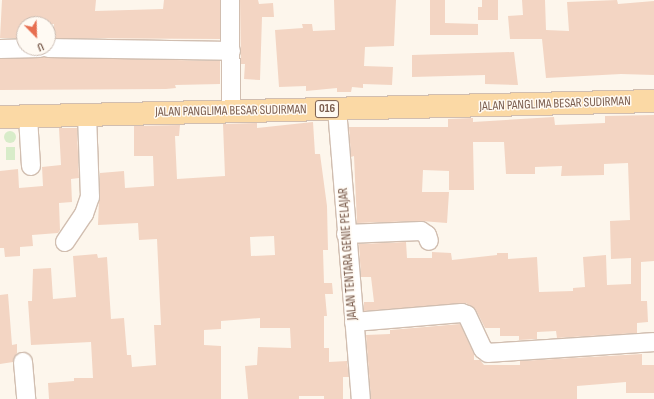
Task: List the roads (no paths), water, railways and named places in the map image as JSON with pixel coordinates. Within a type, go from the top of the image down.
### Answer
[{"type":"main road","name":"JALAN PANGLIMA BESAR SUDIRMAN","points":[[0,118],[654,100]]},
{"type":"street","points":[[230,0],[231,111]]},
{"type":"street","points":[[56,48],[231,50]]},
{"type":"street","points":[[0,49],[16,49]]},
{"type":"street","name":"JALAN TENTARA GENIE PELAJAR","points":[[337,109],[346,234],[361,399]]},
{"type":"street","points":[[65,242],[84,214],[90,197],[87,115]]},
{"type":"street","points":[[28,117],[31,166]]},
{"type":"street","points":[[346,234],[421,231],[427,235],[430,241]]},
{"type":"street","points":[[354,322],[462,313],[471,320],[483,349],[488,353],[654,342]]},
{"type":"street","points":[[22,362],[26,399]]}]
